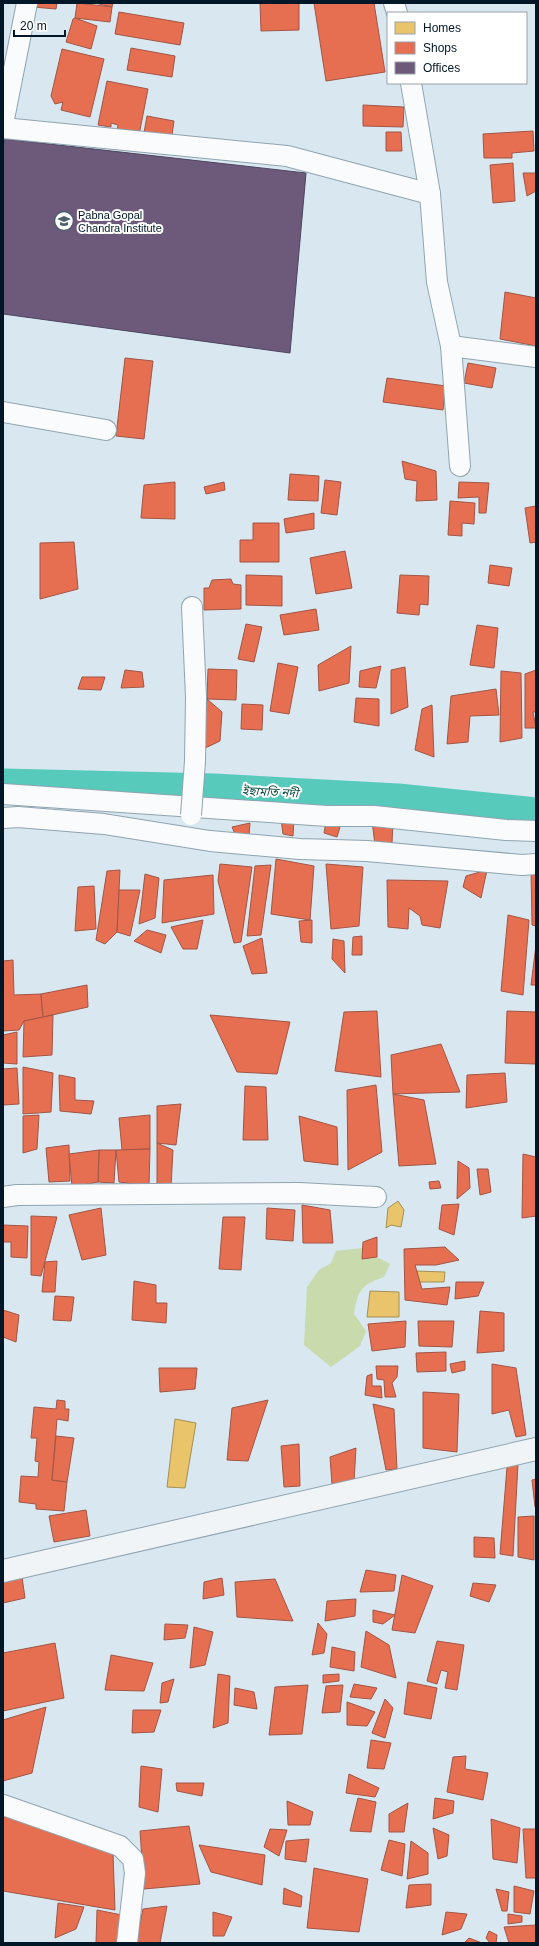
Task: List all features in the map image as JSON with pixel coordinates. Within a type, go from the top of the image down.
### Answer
[{"type":"street","points":[[3,124],[27,3]]},
{"type":"street","points":[[412,84],[430,194],[437,282],[452,346],[460,466]]},
{"type":"street","points":[[3,128],[287,156],[430,194]]},
{"type":"street","points":[[452,346],[536,357]]},
{"type":"street","points":[[3,412],[106,430]]},
{"type":"street","points":[[189,838],[195,761],[196,697],[192,607]]},
{"type":"street","points":[[3,794],[327,816],[374,816],[506,830],[536,831]]},
{"type":"street","points":[[3,818],[18,817],[104,824],[210,841],[300,849],[367,851],[522,865],[536,864]]},
{"type":"street","points":[[3,1197],[17,1195],[299,1193],[376,1197]]},
{"type":"street","points":[[3,1571],[536,1449]]},
{"type":"street","points":[[3,1804],[120,1846],[134,1860],[135,1873],[127,1943]]},
{"type":"green space","points":[[371,1247],[377,1257],[390,1264],[384,1277],[365,1286],[359,1294],[354,1314],[366,1331],[360,1346],[331,1367],[304,1345],[307,1287],[319,1270],[331,1263],[336,1251]]},
{"type":"building: Homes","points":[[398,1201],[404,1210],[401,1227],[391,1225],[386,1228],[388,1208]]},
{"type":"building: Homes","points":[[416,1271],[445,1272],[444,1282],[416,1282]]},
{"type":"building: Homes","points":[[370,1291],[399,1292],[399,1317],[367,1317]]},
{"type":"building: Homes","points":[[175,1419],[196,1423],[185,1488],[167,1487]]},
{"type":"building: Shops","points":[[33,3],[57,3],[56,9],[33,7]]},
{"type":"building: Shops","points":[[77,3],[112,7],[110,22],[75,18]]},
{"type":"building: Shops","points":[[95,3],[113,3],[112,7]]},
{"type":"building: Shops","points":[[260,3],[299,3],[299,30],[261,31]]},
{"type":"building: Shops","points":[[314,3],[374,3],[385,72],[326,81]]},
{"type":"building: Shops","points":[[119,12],[184,23],[180,45],[115,34]]},
{"type":"building: Shops","points":[[75,18],[97,26],[91,49],[66,42],[73,19]]},
{"type":"building: Shops","points":[[131,48],[175,56],[172,77],[127,70]]},
{"type":"building: Shops","points":[[62,49],[104,59],[90,117],[61,110],[63,102],[55,104],[51,96]]},
{"type":"building: Shops","points":[[107,81],[148,89],[139,135],[117,131],[118,125],[111,123],[111,127],[98,125]]},
{"type":"building: Shops","points":[[363,105],[404,107],[403,127],[363,126]]},
{"type":"building: Shops","points":[[147,116],[174,121],[171,142],[143,138]]},
{"type":"building: Shops","points":[[533,131],[534,151],[512,153],[512,158],[484,158],[483,134]]},
{"type":"building: Shops","points":[[386,132],[401,132],[402,151],[386,151]]},
{"type":"building: Shops","points":[[513,163],[515,201],[493,203],[490,165]]},
{"type":"building: Shops","points":[[523,173],[536,173],[536,191],[527,196]]},
{"type":"building: Shops","points":[[15,174],[86,184],[81,216],[11,205]]},
{"type":"building: Shops","points":[[505,292],[536,298],[536,346],[500,339]]},
{"type":"building: Shops","points":[[125,358],[153,361],[144,439],[116,436]]},
{"type":"building: Shops","points":[[468,363],[496,368],[492,388],[464,383]]},
{"type":"building: Shops","points":[[387,378],[446,386],[443,410],[383,402]]},
{"type":"building: Shops","points":[[402,461],[436,471],[437,500],[416,501],[417,481],[405,479]]},
{"type":"building: Shops","points":[[290,474],[319,476],[318,501],[288,500]]},
{"type":"building: Shops","points":[[325,480],[341,482],[337,515],[321,513]]},
{"type":"building: Shops","points":[[175,482],[175,519],[141,518],[144,485]]},
{"type":"building: Shops","points":[[224,482],[225,490],[206,494],[204,487]]},
{"type":"building: Shops","points":[[459,482],[489,483],[486,513],[479,513],[479,497],[458,498]]},
{"type":"building: Shops","points":[[450,501],[475,503],[474,524],[462,523],[462,536],[448,535]]},
{"type":"building: Shops","points":[[536,506],[536,542],[530,543],[525,508]]},
{"type":"building: Shops","points":[[314,513],[314,529],[286,533],[284,519]]},
{"type":"building: Shops","points":[[253,523],[279,523],[279,562],[240,562],[240,540],[253,540]]},
{"type":"building: Shops","points":[[74,542],[78,589],[40,599],[40,543]]},
{"type":"building: Shops","points":[[345,551],[352,588],[316,594],[310,558]]},
{"type":"building: Shops","points":[[490,565],[512,568],[509,586],[488,583]]},
{"type":"building: Shops","points":[[246,575],[282,576],[282,606],[246,605]]},
{"type":"building: Shops","points":[[400,575],[429,576],[428,605],[420,604],[419,615],[397,613]]},
{"type":"building: Shops","points":[[231,579],[233,584],[241,585],[241,609],[204,610],[204,588],[209,588],[212,580]]},
{"type":"building: Shops","points":[[316,609],[319,630],[284,635],[280,615]]},
{"type":"building: Shops","points":[[246,624],[262,627],[254,662],[238,659]]},
{"type":"building: Shops","points":[[477,625],[498,628],[494,668],[470,665]]},
{"type":"building: Shops","points":[[351,646],[349,683],[319,691],[318,665]]},
{"type":"building: Shops","points":[[278,663],[298,667],[289,714],[270,711]]},
{"type":"building: Shops","points":[[381,666],[376,688],[359,687],[360,671]]},
{"type":"building: Shops","points":[[405,667],[408,707],[391,714],[391,670]]},
{"type":"building: Shops","points":[[208,669],[237,670],[236,700],[207,699]]},
{"type":"building: Shops","points":[[125,670],[142,672],[144,687],[121,688]]},
{"type":"building: Shops","points":[[536,670],[536,712],[533,712],[536,728],[525,728],[525,674]]},
{"type":"building: Shops","points":[[501,671],[521,673],[522,738],[500,742]]},
{"type":"building: Shops","points":[[82,677],[105,677],[101,690],[78,689]]},
{"type":"building: Shops","points":[[496,689],[499,715],[470,716],[468,742],[447,744],[451,696]]},
{"type":"building: Shops","points":[[356,698],[379,699],[379,726],[354,722]]},
{"type":"building: Shops","points":[[207,699],[222,712],[220,741],[201,750]]},
{"type":"building: Shops","points":[[242,704],[263,705],[262,730],[241,729]]},
{"type":"building: Shops","points":[[432,705],[434,757],[415,750],[422,709]]},
{"type":"building: Shops","points":[[281,819],[294,819],[293,836],[283,834]]},
{"type":"building: Shops","points":[[372,821],[393,822],[392,843],[375,845]]},
{"type":"building: Shops","points":[[326,822],[340,827],[337,837],[324,833]]},
{"type":"building: Shops","points":[[250,823],[249,835],[235,834],[232,827]]},
{"type":"building: Shops","points":[[276,859],[314,866],[310,920],[271,914]]},
{"type":"building: Shops","points":[[220,864],[252,867],[241,942],[234,943],[218,881]]},
{"type":"building: Shops","points":[[326,864],[363,867],[359,926],[331,929]]},
{"type":"building: Shops","points":[[271,865],[261,935],[247,936],[255,866]]},
{"type":"building: Shops","points":[[531,869],[536,870],[536,926],[532,925]]},
{"type":"building: Shops","points":[[120,870],[117,932],[105,944],[96,940],[107,871]]},
{"type":"building: Shops","points":[[487,870],[481,898],[463,887],[466,876]]},
{"type":"building: Shops","points":[[145,874],[159,878],[155,918],[139,924]]},
{"type":"building: Shops","points":[[213,875],[214,914],[162,923],[164,880]]},
{"type":"building: Shops","points":[[387,880],[448,881],[440,928],[422,925],[420,916],[409,908],[408,929],[388,927]]},
{"type":"building: Shops","points":[[94,886],[96,929],[75,931],[78,887]]},
{"type":"building: Shops","points":[[119,890],[140,890],[130,936],[117,932]]},
{"type":"building: Shops","points":[[508,915],[529,920],[523,995],[501,991]]},
{"type":"building: Shops","points":[[203,920],[197,949],[183,949],[171,927]]},
{"type":"building: Shops","points":[[312,920],[312,943],[301,942],[299,921]]},
{"type":"building: Shops","points":[[147,930],[166,935],[161,953],[134,941]]},
{"type":"building: Shops","points":[[362,936],[362,955],[352,955],[353,937]]},
{"type":"building: Shops","points":[[262,938],[267,973],[252,974],[243,946]]},
{"type":"building: Shops","points":[[333,939],[344,941],[345,973],[332,959]]},
{"type":"building: Shops","points":[[536,945],[536,985],[531,985]]},
{"type":"building: Shops","points":[[13,960],[14,995],[41,994],[43,1017],[24,1021],[19,1030],[3,1031],[3,961]]},
{"type":"building: Shops","points":[[87,985],[88,1007],[43,1017],[41,994]]},
{"type":"building: Shops","points":[[377,1011],[381,1077],[335,1071],[344,1012]]},
{"type":"building: Shops","points":[[507,1011],[536,1012],[536,1064],[505,1063]]},
{"type":"building: Shops","points":[[53,1015],[52,1055],[23,1057],[24,1021]]},
{"type":"building: Shops","points":[[210,1015],[290,1022],[277,1074],[237,1072]]},
{"type":"building: Shops","points":[[17,1032],[17,1064],[3,1063],[3,1035]]},
{"type":"building: Shops","points":[[441,1044],[460,1092],[393,1094],[391,1055]]},
{"type":"building: Shops","points":[[23,1067],[53,1073],[51,1112],[23,1114]]},
{"type":"building: Shops","points":[[17,1068],[19,1104],[3,1105],[3,1069]]},
{"type":"building: Shops","points":[[505,1073],[507,1102],[466,1108],[467,1075]]},
{"type":"building: Shops","points":[[59,1075],[75,1078],[75,1100],[94,1101],[91,1114],[60,1111]]},
{"type":"building: Shops","points":[[376,1085],[382,1152],[348,1170],[347,1090]]},
{"type":"building: Shops","points":[[245,1086],[266,1087],[268,1140],[243,1140]]},
{"type":"building: Shops","points":[[393,1094],[424,1100],[436,1164],[399,1166]]},
{"type":"building: Shops","points":[[181,1104],[176,1145],[157,1143],[157,1106]]},
{"type":"building: Shops","points":[[39,1115],[37,1149],[23,1153],[23,1116]]},
{"type":"building: Shops","points":[[150,1115],[150,1149],[122,1150],[119,1118]]},
{"type":"building: Shops","points":[[299,1116],[337,1127],[338,1165],[304,1161]]},
{"type":"building: Shops","points":[[157,1143],[173,1150],[171,1187],[157,1186]]},
{"type":"building: Shops","points":[[69,1145],[70,1181],[49,1182],[46,1148]]},
{"type":"building: Shops","points":[[150,1149],[149,1186],[119,1182],[116,1150]]},
{"type":"building: Shops","points":[[99,1150],[116,1150],[114,1183],[98,1182]]},
{"type":"building: Shops","points":[[99,1150],[98,1182],[72,1187],[69,1154]]},
{"type":"building: Shops","points":[[523,1154],[536,1157],[536,1216],[522,1218]]},
{"type":"building: Shops","points":[[458,1161],[469,1168],[470,1188],[457,1199]]},
{"type":"building: Shops","points":[[477,1169],[488,1169],[491,1192],[480,1195]]},
{"type":"building: Shops","points":[[439,1181],[441,1188],[430,1189],[429,1182]]},
{"type":"building: Shops","points":[[459,1204],[454,1235],[439,1229],[442,1205]]},
{"type":"building: Shops","points":[[302,1205],[330,1210],[333,1243],[303,1243]]},
{"type":"building: Shops","points":[[101,1208],[106,1255],[82,1260],[69,1215]]},
{"type":"building: Shops","points":[[267,1208],[295,1210],[293,1241],[266,1239]]},
{"type":"building: Shops","points":[[31,1216],[57,1217],[41,1276],[31,1275]]},
{"type":"building: Shops","points":[[223,1217],[245,1217],[241,1270],[219,1269]]},
{"type":"building: Shops","points":[[3,1225],[28,1226],[27,1258],[11,1257],[11,1242],[3,1242]]},
{"type":"building: Shops","points":[[377,1237],[377,1257],[362,1259],[363,1242]]},
{"type":"building: Shops","points":[[445,1247],[459,1260],[436,1265],[415,1265],[422,1289],[450,1287],[447,1305],[405,1300],[404,1249]]},
{"type":"building: Shops","points":[[57,1261],[55,1292],[42,1292],[45,1262]]},
{"type":"building: Shops","points":[[134,1281],[156,1285],[156,1303],[167,1303],[166,1323],[132,1320]]},
{"type":"building: Shops","points":[[456,1282],[484,1282],[478,1296],[455,1299]]},
{"type":"building: Shops","points":[[55,1296],[74,1297],[71,1321],[53,1320]]},
{"type":"building: Shops","points":[[3,1310],[19,1315],[16,1342],[3,1337]]},
{"type":"building: Shops","points":[[480,1311],[504,1313],[504,1351],[477,1353]]},
{"type":"building: Shops","points":[[406,1321],[405,1347],[372,1351],[368,1324]]},
{"type":"building: Shops","points":[[418,1321],[454,1321],[452,1347],[419,1346]]},
{"type":"building: Shops","points":[[446,1352],[446,1371],[417,1372],[416,1353]]},
{"type":"building: Shops","points":[[465,1361],[465,1370],[452,1373],[450,1364]]},
{"type":"building: Shops","points":[[492,1364],[516,1368],[526,1435],[516,1437],[509,1410],[492,1414]]},
{"type":"building: Shops","points":[[376,1366],[398,1366],[397,1377],[392,1383],[396,1397],[385,1397],[384,1380],[377,1379]]},
{"type":"building: Shops","points":[[159,1368],[197,1368],[195,1389],[160,1392]]},
{"type":"building: Shops","points":[[372,1374],[372,1386],[381,1386],[382,1398],[365,1395],[367,1376]]},
{"type":"building: Shops","points":[[423,1392],[459,1394],[457,1452],[423,1448]]},
{"type":"building: Shops","points":[[57,1400],[65,1401],[65,1409],[69,1409],[68,1421],[57,1419],[52,1480],[67,1482],[64,1511],[36,1509],[36,1504],[19,1502],[21,1476],[38,1477],[39,1462],[35,1461],[37,1438],[31,1438],[34,1407],[56,1409]]},
{"type":"building: Shops","points":[[268,1400],[248,1461],[227,1460],[232,1408]]},
{"type":"building: Shops","points":[[373,1404],[394,1409],[397,1469],[386,1470]]},
{"type":"building: Shops","points":[[56,1436],[74,1438],[67,1482],[52,1480]]},
{"type":"building: Shops","points":[[299,1444],[300,1486],[284,1487],[281,1446]]},
{"type":"building: Shops","points":[[356,1448],[354,1482],[332,1485],[330,1457]]},
{"type":"building: Shops","points":[[518,1464],[513,1556],[500,1554],[507,1467]]},
{"type":"building: Shops","points":[[536,1479],[536,1507],[535,1507],[532,1480]]},
{"type":"building: Shops","points":[[86,1510],[90,1536],[54,1542],[49,1516]]},
{"type":"building: Shops","points":[[534,1516],[534,1560],[518,1557],[518,1517]]},
{"type":"building: Shops","points":[[474,1537],[494,1538],[495,1558],[474,1557]]},
{"type":"building: Shops","points":[[366,1570],[396,1575],[394,1591],[360,1592]]},
{"type":"building: Shops","points":[[402,1575],[433,1586],[415,1633],[392,1630]]},
{"type":"building: Shops","points":[[22,1577],[25,1598],[3,1603],[3,1582]]},
{"type":"building: Shops","points":[[222,1578],[224,1595],[203,1599],[204,1582]]},
{"type":"building: Shops","points":[[275,1579],[293,1621],[237,1617],[235,1582]]},
{"type":"building: Shops","points":[[473,1583],[496,1585],[489,1602],[470,1596]]},
{"type":"building: Shops","points":[[356,1599],[355,1616],[325,1621],[327,1601]]},
{"type":"building: Shops","points":[[373,1610],[395,1615],[383,1624],[373,1622]]},
{"type":"building: Shops","points":[[318,1623],[327,1634],[324,1653],[312,1655]]},
{"type":"building: Shops","points":[[165,1624],[188,1625],[185,1638],[164,1640]]},
{"type":"building: Shops","points":[[194,1627],[213,1632],[205,1665],[190,1668]]},
{"type":"building: Shops","points":[[366,1631],[389,1645],[396,1678],[361,1667]]},
{"type":"building: Shops","points":[[437,1641],[464,1645],[457,1690],[445,1688],[448,1672],[441,1670],[437,1684],[427,1681]]},
{"type":"building: Shops","points":[[55,1643],[64,1698],[3,1711],[3,1653]]},
{"type":"building: Shops","points":[[332,1647],[355,1652],[354,1671],[330,1667]]},
{"type":"building: Shops","points":[[111,1655],[153,1663],[144,1691],[105,1690]]},
{"type":"building: Shops","points":[[218,1674],[230,1676],[228,1723],[213,1728]]},
{"type":"building: Shops","points":[[339,1674],[339,1681],[323,1683],[323,1675]]},
{"type":"building: Shops","points":[[174,1679],[168,1702],[160,1703],[162,1683]]},
{"type":"building: Shops","points":[[408,1682],[437,1688],[431,1719],[404,1714]]},
{"type":"building: Shops","points":[[354,1684],[377,1688],[371,1699],[350,1697]]},
{"type":"building: Shops","points":[[308,1685],[302,1734],[269,1735],[275,1687]]},
{"type":"building: Shops","points":[[343,1685],[340,1712],[322,1713],[326,1686]]},
{"type":"building: Shops","points":[[235,1688],[254,1692],[257,1709],[234,1705]]},
{"type":"building: Shops","points":[[385,1699],[393,1708],[385,1738],[372,1733]]},
{"type":"building: Shops","points":[[347,1702],[375,1712],[367,1726],[347,1725]]},
{"type":"building: Shops","points":[[46,1707],[32,1773],[3,1781],[3,1720]]},
{"type":"building: Shops","points":[[133,1710],[161,1710],[154,1732],[132,1733]]},
{"type":"building: Shops","points":[[371,1740],[391,1743],[384,1769],[367,1768]]},
{"type":"building: Shops","points":[[466,1756],[465,1769],[488,1773],[483,1800],[447,1792],[453,1757]]},
{"type":"building: Shops","points":[[141,1766],[162,1769],[158,1812],[139,1807]]},
{"type":"building: Shops","points":[[349,1774],[379,1788],[375,1797],[346,1793]]},
{"type":"building: Shops","points":[[176,1783],[204,1783],[202,1796],[177,1791]]},
{"type":"building: Shops","points":[[358,1798],[376,1802],[371,1832],[350,1831]]},
{"type":"building: Shops","points":[[435,1798],[454,1801],[453,1813],[433,1819]]},
{"type":"building: Shops","points":[[287,1801],[313,1812],[310,1825],[288,1825]]},
{"type":"building: Shops","points":[[408,1803],[404,1832],[389,1832],[389,1814]]},
{"type":"building: Shops","points":[[3,1810],[113,1853],[115,1910],[3,1891]]},
{"type":"building: Shops","points":[[491,1819],[520,1828],[517,1863],[493,1859]]},
{"type":"building: Shops","points":[[189,1826],[200,1884],[144,1889],[140,1831]]},
{"type":"building: Shops","points":[[433,1828],[449,1835],[447,1856],[438,1859]]},
{"type":"building: Shops","points":[[270,1829],[287,1830],[279,1856],[264,1847]]},
{"type":"building: Shops","points":[[523,1829],[536,1829],[536,1878],[526,1878]]},
{"type":"building: Shops","points":[[309,1839],[306,1862],[285,1859],[286,1841]]},
{"type":"building: Shops","points":[[389,1840],[405,1844],[402,1876],[381,1870]]},
{"type":"building: Shops","points":[[411,1841],[428,1853],[428,1874],[407,1879]]},
{"type":"building: Shops","points":[[199,1845],[265,1855],[262,1885],[211,1872]]},
{"type":"building: Shops","points":[[314,1868],[368,1879],[359,1932],[307,1928]]},
{"type":"building: Shops","points":[[431,1884],[431,1905],[406,1908],[409,1885]]},
{"type":"building: Shops","points":[[514,1886],[534,1891],[530,1914],[514,1912]]},
{"type":"building: Shops","points":[[284,1888],[302,1896],[301,1907],[283,1904]]},
{"type":"building: Shops","points":[[496,1889],[509,1892],[507,1911],[502,1911]]},
{"type":"building: Shops","points":[[58,1903],[84,1907],[76,1929],[55,1938]]},
{"type":"building: Shops","points":[[167,1906],[160,1943],[136,1943],[143,1909]]},
{"type":"building: Shops","points":[[97,1910],[127,1916],[122,1943],[96,1943]]},
{"type":"building: Shops","points":[[213,1912],[232,1917],[224,1936],[213,1936]]},
{"type":"building: Shops","points":[[446,1912],[467,1914],[461,1929],[442,1935]]},
{"type":"building: Shops","points":[[508,1914],[522,1916],[522,1922],[508,1924]]},
{"type":"building: Shops","points":[[536,1925],[536,1943],[509,1943],[504,1927]]},
{"type":"building: Shops","points":[[489,1931],[497,1935],[496,1943],[490,1943],[486,1938]]},
{"type":"building: Shops","points":[[469,1938],[482,1943],[464,1943]]},
{"type":"building: Offices","name":"Pabna Gopal Chandra Institute","points":[[5,139],[306,173],[290,353],[3,314],[3,147]]},
{"type":"waterway","name":"ইছামতি নদী","points":[[3,784],[214,789],[398,799],[536,813]]},
{"type":"place","name":"Pabna Gopal Chandra Institute","points":[[64,221]]}]
